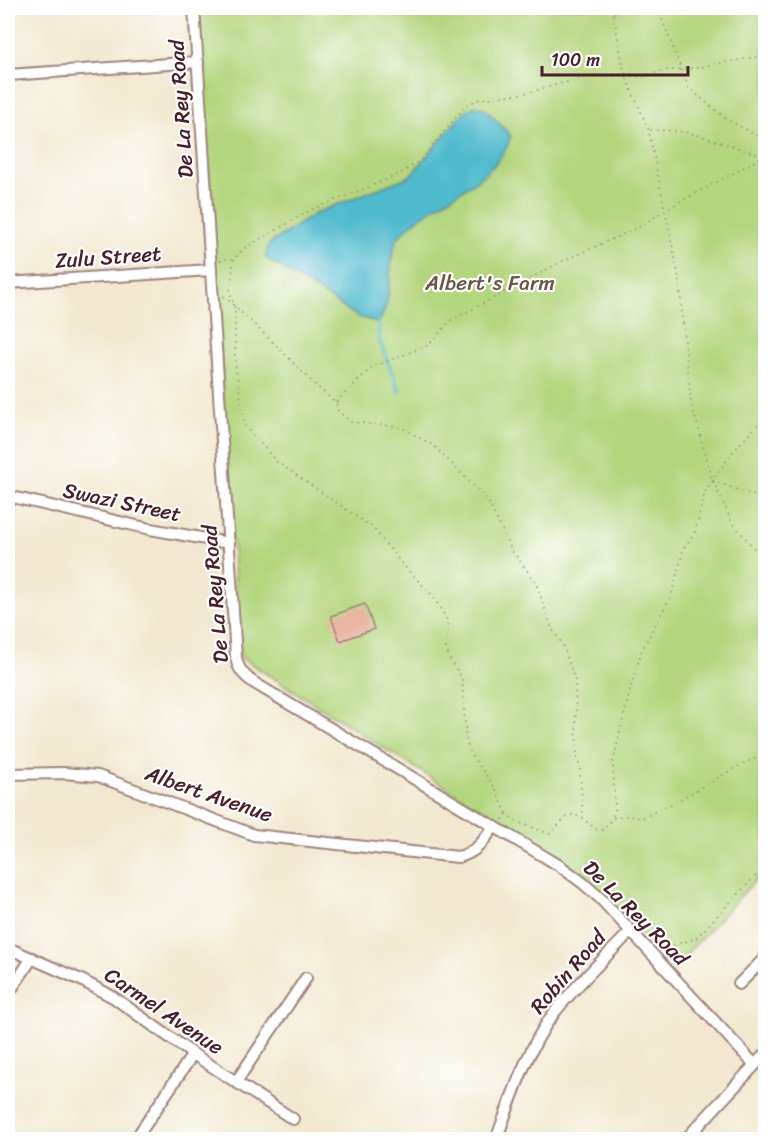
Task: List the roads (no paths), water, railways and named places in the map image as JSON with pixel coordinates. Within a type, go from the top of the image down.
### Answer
[{"type":"street","name":"De La Rey Road","points":[[194,8],[236,657],[243,674],[577,878],[601,899],[754,1064]]},
{"type":"street","points":[[8,75],[198,62]]},
{"type":"street","name":"Zulu Street","points":[[8,283],[210,270]]},
{"type":"street","name":"Swazi Street","points":[[8,496],[150,529],[229,543]]},
{"type":"street","name":"Albert Avenue","points":[[8,774],[64,773],[98,776],[254,835],[389,850],[446,856],[468,855],[477,849],[494,826]]},
{"type":"street","name":"Robin Road","points":[[496,1140],[516,1086],[547,1023],[567,998],[630,932]]},
{"type":"street","name":"Carmel Avenue","points":[[8,948],[81,980],[112,997],[193,1054],[293,1119]]},
{"type":"street","points":[[739,984],[765,957]]},
{"type":"street","points":[[8,994],[32,958]]},
{"type":"street","points":[[236,1082],[306,978]]},
{"type":"street","points":[[685,1140],[765,1053]]},
{"type":"street","points":[[135,1140],[193,1054]]},
{"type":"water","points":[[475,106],[485,109],[511,136],[503,153],[492,168],[426,213],[397,239],[391,261],[386,307],[378,323],[357,316],[266,258],[269,244],[316,213],[410,176],[465,111]]},
{"type":"waterway","points":[[378,323],[379,340],[400,392]]},
{"type":"park label","name":"Albert's Farm","points":[[490,283]]}]
